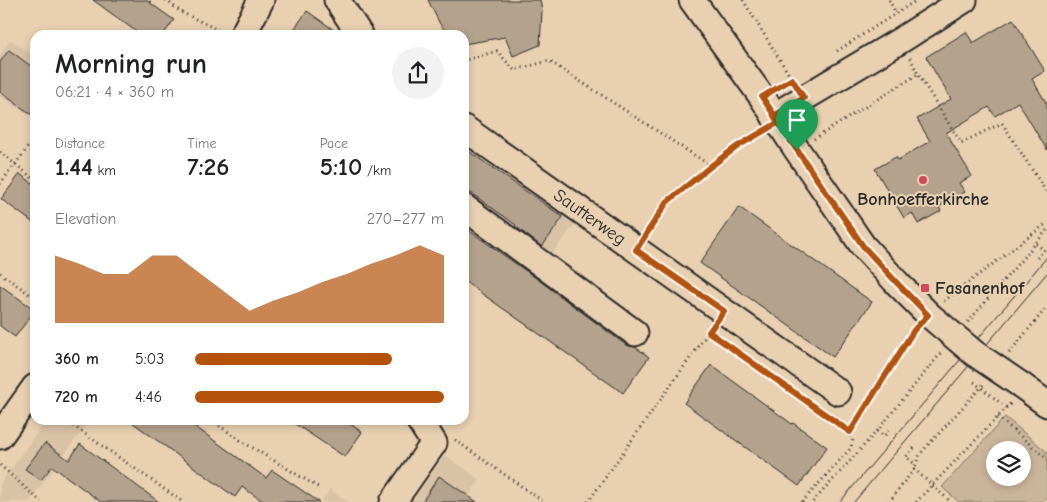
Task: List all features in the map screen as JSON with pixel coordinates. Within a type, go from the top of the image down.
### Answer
[{"type":"street","points":[[246,30],[261,0]]},
{"type":"street","points":[[692,0],[772,112],[863,246],[928,315],[974,353],[1047,404]]},
{"type":"street","points":[[772,112],[798,89],[901,40],[964,0]]},
{"type":"street","points":[[338,1],[357,30]]},
{"type":"street","name":"Sautterweg","points":[[469,132],[838,392]]},
{"type":"street","points":[[469,211],[635,333]]},
{"type":"street","points":[[0,436],[30,395]]},
{"type":"street","points":[[393,502],[434,443],[422,425]]},
{"type":"path","points":[[166,0],[181,12],[217,30]]},
{"type":"path","points":[[636,250],[667,202],[738,146],[798,89],[743,0]]},
{"type":"path","points":[[889,0],[896,13]]},
{"type":"path","points":[[832,54],[917,0]]},
{"type":"path","points":[[469,59],[497,51],[514,70],[549,61],[711,166]]},
{"type":"path","points":[[915,68],[961,143],[1002,123],[1047,193]]},
{"type":"path","points":[[797,150],[918,74]]},
{"type":"path","points":[[0,184],[30,145]]},
{"type":"path","points":[[0,152],[30,176]]},
{"type":"path","points":[[850,432],[914,330],[928,315],[1047,223]]},
{"type":"path","points":[[962,328],[1047,230]]},
{"type":"path","points":[[1036,244],[1046,248],[1037,258]]},
{"type":"path","points":[[0,273],[30,294]]},
{"type":"path","points":[[1009,353],[1047,307]]},
{"type":"path","points":[[588,502],[724,311]]},
{"type":"path","points":[[709,332],[850,432],[853,439],[851,448],[802,502]]},
{"type":"path","points":[[813,502],[877,431],[946,347]]},
{"type":"path","points":[[889,502],[914,469],[920,454],[986,381]]},
{"type":"path","points":[[974,382],[1007,408]]},
{"type":"path","points":[[916,502],[1007,408],[1023,386]]},
{"type":"path","points":[[998,417],[1047,459]]},
{"type":"path","points":[[72,425],[183,502]]},
{"type":"path","points":[[218,425],[318,487]]},
{"type":"path","points":[[877,431],[884,436],[891,428]]},
{"type":"path","points":[[434,443],[444,433],[544,502]]},
{"type":"path","points":[[914,448],[906,457],[916,464]]},
{"type":"path","points":[[0,465],[41,502]]},
{"type":"path","points":[[914,469],[951,502]]},
{"type":"shaded area","points":[[10,40],[30,53],[30,116],[0,96],[0,55]]},
{"type":"shaded area","points":[[469,145],[577,221],[548,259],[469,201]]},
{"type":"shaded area","points":[[1005,417],[1047,452],[1047,499],[1044,502],[959,502],[942,487]]},
{"type":"shaded area","points":[[42,425],[86,425],[29,502],[0,502],[0,484]]},
{"type":"shaded area","points":[[445,455],[480,480],[464,502],[412,502]]},
{"type":"shaded area","points":[[330,489],[348,502],[321,502]]},
{"type":"building","points":[[93,0],[146,0],[174,20],[167,30],[134,30]]},
{"type":"building","points":[[428,0],[540,0],[542,11],[540,45],[513,56],[505,37],[469,43],[469,30],[445,30]]},
{"type":"building","points":[[307,11],[334,30],[294,30]]},
{"type":"building","points":[[1013,19],[1045,71],[1032,79],[1047,104],[1047,150],[1018,102],[995,116],[989,107],[946,133],[972,176],[959,183],[965,192],[939,207],[941,211],[918,224],[912,213],[904,218],[875,169],[896,157],[898,160],[930,141],[917,119],[951,99],[926,57],[966,32],[973,43]]},
{"type":"building","points":[[9,50],[30,65],[30,113],[0,92],[0,62]]},
{"type":"building","points":[[469,151],[563,217],[542,247],[516,225],[469,192]]},
{"type":"building","points":[[20,174],[30,181],[30,220],[1,199]]},
{"type":"building","points":[[739,207],[872,302],[833,357],[700,263]]},
{"type":"building","points":[[469,231],[626,345],[635,347],[649,357],[623,393],[469,285]]},
{"type":"building","points":[[0,285],[30,306],[30,317],[15,337],[0,326]]},
{"type":"building","points":[[711,365],[827,447],[799,486],[684,403]]},
{"type":"building","points":[[136,425],[193,425],[266,478],[272,470],[319,502],[264,502],[242,487],[235,497]]},
{"type":"building","points":[[297,425],[352,425],[362,432],[345,457]]},
{"type":"building","points":[[45,443],[69,460],[80,444],[159,502],[101,502],[52,466],[41,480],[25,469]]},
{"type":"building","points":[[439,476],[477,502],[422,502]]},
{"type":"tram line","points":[[840,502],[1047,257]]},
{"type":"tram line","points":[[854,502],[1047,273]]},
{"type":"place","name":"Bonhoefferkirche","points":[[923,180]]},
{"type":"place","name":"Fasanenhof","points":[[925,288]]},
{"type":"route","points":[[797,150],[779,122],[774,116],[804,98],[792,79],[762,97],[774,116],[779,122],[738,146],[667,202],[636,250],[724,311],[709,332],[850,432],[914,330],[928,315],[863,246],[797,150]]}]
